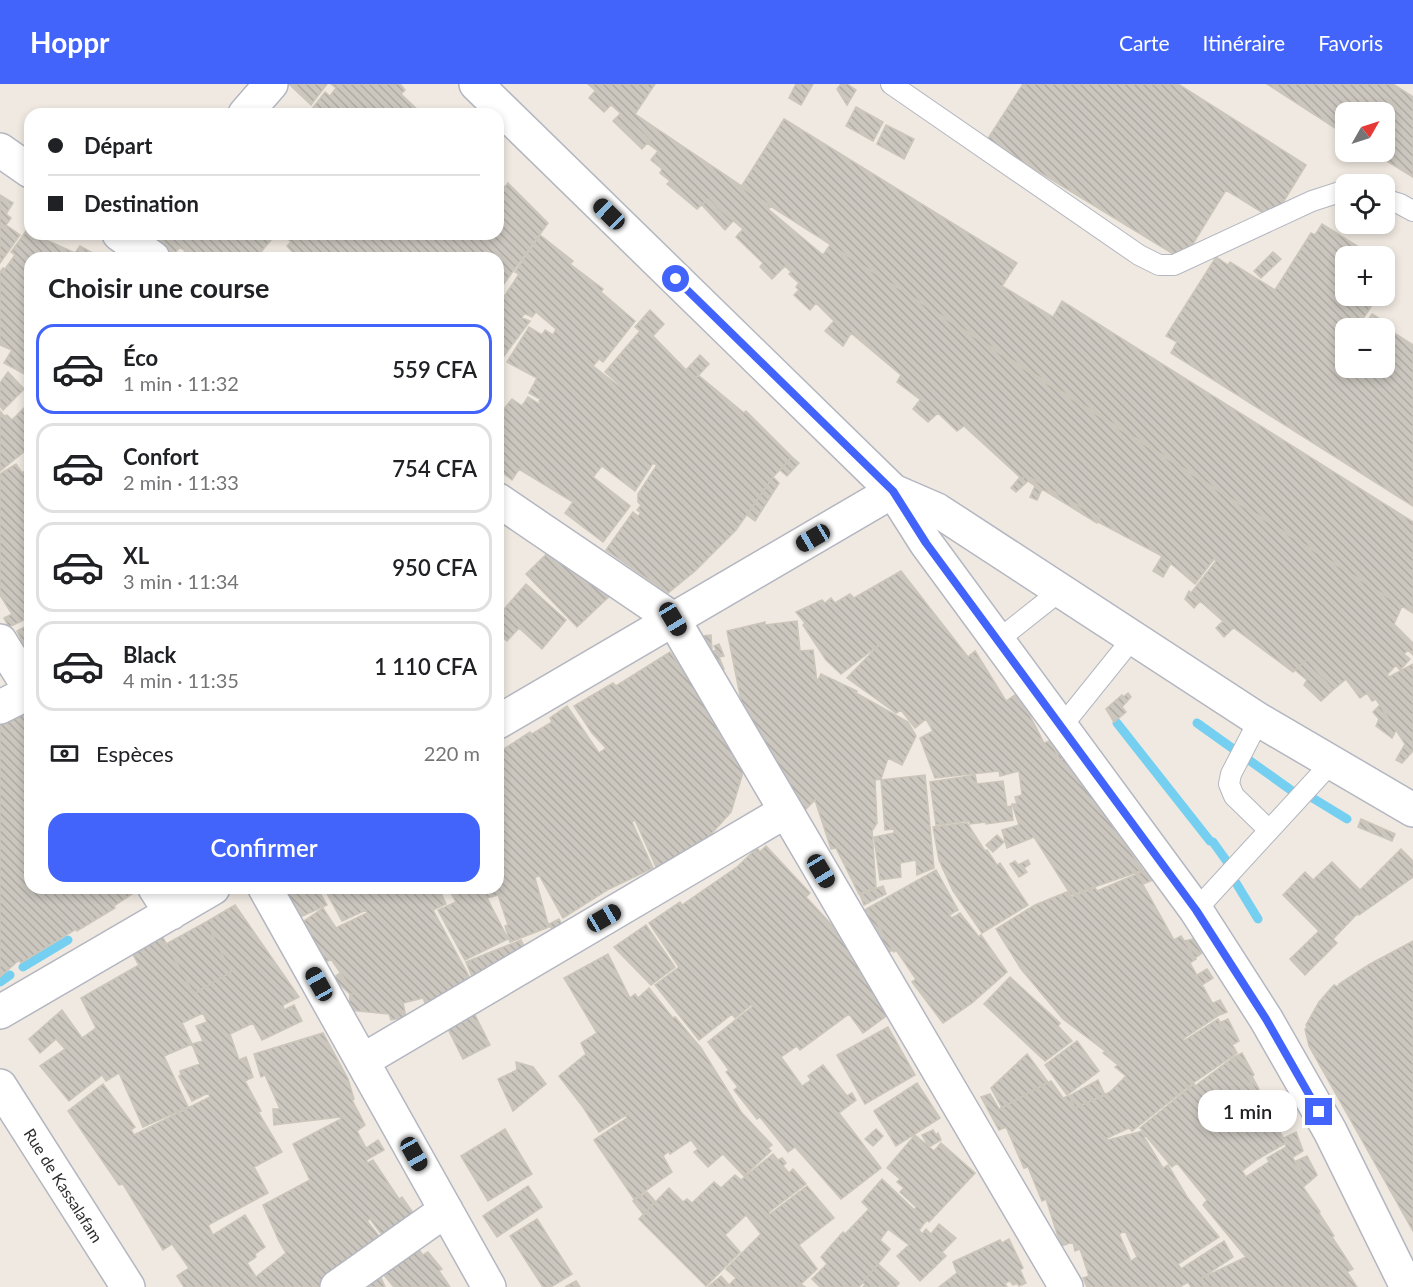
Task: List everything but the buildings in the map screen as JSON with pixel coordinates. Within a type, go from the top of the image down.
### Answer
[{"type":"street","points":[[250,108],[271,84]]},
{"type":"street","points":[[476,84],[501,108]]},
{"type":"street","points":[[504,111],[893,491],[926,543],[1196,910],[1266,1019],[1330,1131],[1407,1287]]},
{"type":"street","points":[[0,150],[24,167]]},
{"type":"street","points":[[128,240],[144,252]]},
{"type":"street","points":[[893,491],[937,510],[1259,720],[1413,810]]},
{"type":"street","points":[[504,718],[893,491]]},
{"type":"street","points":[[504,504],[673,619],[1066,1287]]},
{"type":"street","points":[[0,641],[24,680]]},
{"type":"street","points":[[0,707],[24,693]]},
{"type":"street","points":[[362,1061],[786,812]]},
{"type":"street","points":[[0,1012],[163,900],[188,894]]},
{"type":"street","points":[[267,894],[489,1287]]},
{"type":"street","name":"Rue de Kassalafam","points":[[0,1086],[128,1287]]},
{"type":"street","points":[[337,1287],[446,1209]]},
{"type":"lane","points":[[891,84],[1139,255],[1159,265],[1174,265],[1312,201],[1335,194]]},
{"type":"lane","points":[[1395,202],[1413,211]]},
{"type":"lane","points":[[998,640],[1060,591]]},
{"type":"lane","points":[[1062,726],[1132,639]]},
{"type":"lane","points":[[1259,720],[1231,774],[1229,784],[1234,796],[1269,830]]},
{"type":"lane","points":[[1196,910],[1332,762]]},
{"type":"waterway","points":[[1117,723],[1213,842],[1233,870],[1230,873],[1258,919]]},
{"type":"waterway","points":[[1197,723],[1302,798],[1306,794],[1347,819]]},
{"type":"waterway","points":[[23,967],[68,940]]},
{"type":"waterway","points":[[0,982],[10,975]]},
{"type":"route","points":[[676,279],[893,491],[926,543],[1196,910],[1266,1019],[1319,1112]]}]
